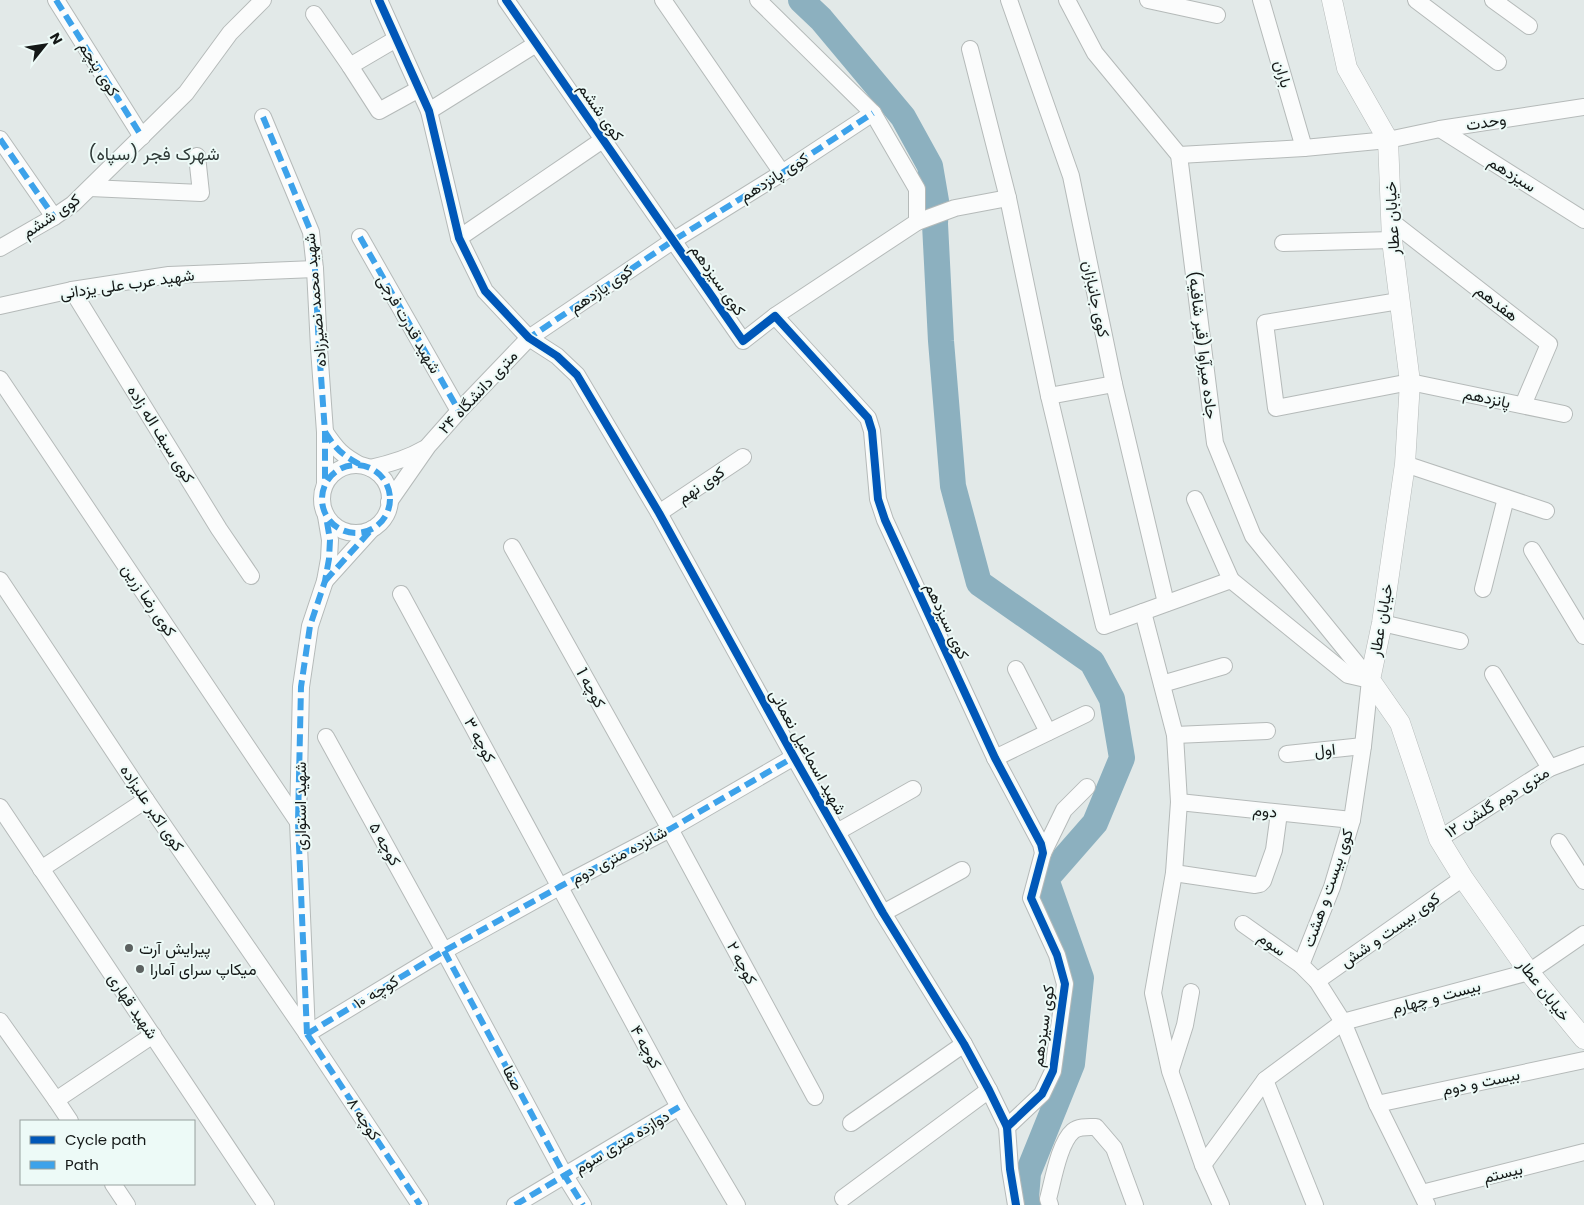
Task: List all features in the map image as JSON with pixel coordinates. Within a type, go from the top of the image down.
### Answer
[{"type":"main road","points":[[1332,0],[1347,68],[1388,140]]},
{"type":"main road","name":"خیابان عطار","points":[[1388,140],[1392,231],[1410,382],[1405,464],[1382,623],[1370,680],[1400,723],[1439,839],[1463,878],[1529,972],[1584,1039]]},
{"type":"street","name":"کوی پنچم","points":[[56,0],[142,137]]},
{"type":"street","name":"کوی ششم","points":[[0,248],[54,217],[73,204],[90,188],[186,93],[230,33],[263,0]]},
{"type":"street","name":"شهید اسماعیل نعمانی","points":[[379,0],[428,111],[458,238],[485,291],[529,338],[558,356],[577,374],[659,513],[794,758],[883,913],[964,1044],[989,1090],[1007,1127],[1010,1169],[1016,1205]]},
{"type":"street","name":"کوی ششم","points":[[506,0],[674,240]]},
{"type":"street","points":[[663,0],[782,173]]},
{"type":"street","points":[[758,0],[873,113],[917,189],[917,222]]},
{"type":"street","name":"کوی جانبازان","points":[[1009,0],[1071,176],[1114,384],[1166,603]]},
{"type":"street","points":[[1067,0],[1095,53],[1180,155]]},
{"type":"street","points":[[1148,0],[1217,16]]},
{"type":"street","name":"باران","points":[[1261,0],[1304,148]]},
{"type":"street","points":[[1416,0],[1498,62]]},
{"type":"street","points":[[1493,0],[1529,26]]},
{"type":"street","points":[[314,14],[379,111],[419,89]]},
{"type":"street","points":[[350,66],[396,39]]},
{"type":"street","points":[[428,111],[536,44]]},
{"type":"street","points":[[970,49],[1008,198],[1049,396],[1104,626],[1231,580]]},
{"type":"street","name":"وحدت","points":[[1180,155],[1304,148],[1388,140],[1440,128],[1584,107]]},
{"type":"street","name":"کوی پانزدهم","points":[[674,240],[782,173],[873,113]]},
{"type":"street","name":"شهید محمد نصیرزاده","points":[[263,117],[311,232],[325,432],[325,484]]},
{"type":"street","name":"سیزدهم","points":[[1440,128],[1584,220]]},
{"type":"street","points":[[0,139],[54,217]]},
{"type":"street","points":[[458,238],[604,140]]},
{"type":"street","name":"جاده میرآوا (قبر شافیه)","points":[[1180,155],[1215,443],[1253,536],[1370,680]]},
{"type":"street","points":[[90,188],[200,193],[197,156]]},
{"type":"street","points":[[775,316],[917,222],[955,208],[1008,198]]},
{"type":"street","points":[[1284,243],[1392,231]]},
{"type":"street","name":"هفدهم","points":[[1392,231],[1549,344],[1523,405]]},
{"type":"street","name":"شهید قدرت فرجی","points":[[360,237],[459,411]]},
{"type":"street","name":"کوی سیزدهم","points":[[674,240],[743,341],[775,316],[868,418],[872,431],[878,499],[885,520],[995,758],[1036,834],[1044,853],[1031,898],[1057,955],[1065,984],[1053,1071],[1042,1094],[1026,1107],[1007,1127]]},
{"type":"street","name":"کوی یازدهم","points":[[529,338],[674,240]]},
{"type":"street","name":"شهید عرب علی یزدانی","points":[[0,306],[72,290],[169,275],[315,269]]},
{"type":"street","name":"کوی سیف اله زاده","points":[[72,290],[219,529],[251,576]]},
{"type":"street","points":[[1399,301],[1265,323],[1276,408],[1410,382]]},
{"type":"street","name":"۲۴ متری دانشگاه","points":[[389,502],[428,446],[529,338]]},
{"type":"street","name":"کوی رضا زرین","points":[[0,379],[298,822]]},
{"type":"street","name":"پانزدهم","points":[[1410,382],[1564,414]]},
{"type":"street","points":[[1049,396],[1114,384]]},
{"type":"street","points":[[325,432],[334,446],[343,455],[365,466],[379,474],[389,492],[389,502],[384,516],[373,528],[364,532],[344,530],[326,516],[322,506],[322,494],[325,484],[332,474],[340,468],[350,465],[365,466]]},
{"type":"street","name":"۲۴ متری دانشگاه","points":[[365,466],[388,465],[428,446]]},
{"type":"street","name":"کوی نهم","points":[[659,513],[742,457]]},
{"type":"street","points":[[1405,464],[1546,511]]},
{"type":"street","points":[[1483,589],[1506,498]]},
{"type":"street","points":[[1196,499],[1231,580],[1348,675],[1370,680]]},
{"type":"street","name":"شهید استواری","points":[[307,1034],[298,822],[301,686],[310,626],[325,581],[330,540],[326,516]]},
{"type":"street","name":"شهید استواری","points":[[325,581],[373,528]]},
{"type":"street","name":"کوچه 1","points":[[512,547],[670,829]]},
{"type":"street","points":[[1532,550],[1584,636]]},
{"type":"street","name":"کوی اکبر علیزاده","points":[[0,580],[146,800],[307,1034]]},
{"type":"street","name":"کوچه ۳","points":[[401,594],[559,887]]},
{"type":"street","points":[[1143,612],[1175,735],[1179,802],[1174,873],[1153,992],[1170,1072],[1203,1165],[1221,1205]]},
{"type":"street","points":[[1382,623],[1460,641]]},
{"type":"street","points":[[1162,684],[1224,666]]},
{"type":"street","points":[[1016,669],[1048,732]]},
{"type":"street","points":[[1493,674],[1550,768]]},
{"type":"street","name":"کوی بیست و هشت","points":[[1370,680],[1352,820],[1332,887],[1301,964],[1318,981],[1343,1022],[1377,1104],[1425,1199]]},
{"type":"street","points":[[995,758],[1086,714]]},
{"type":"street","points":[[1175,735],[1267,731]]},
{"type":"street","name":"کوچه ۵","points":[[326,737],[444,951]]},
{"type":"street","name":"اول","points":[[1287,754],[1363,746]]},
{"type":"street","name":"۱۲ متری دوم گلشن","points":[[1439,839],[1550,768],[1584,757]]},
{"type":"street","name":"شانزده متری دوم","points":[[444,951],[559,887],[670,829],[794,758]]},
{"type":"street","points":[[1044,853],[1064,810],[1087,787]]},
{"type":"street","points":[[837,832],[913,789]]},
{"type":"street","points":[[42,870],[146,800]]},
{"type":"street","name":"دوم","points":[[1179,802],[1352,820]]},
{"type":"street","name":"شهید قهاری","points":[[0,807],[266,1205]]},
{"type":"street","points":[[1174,873],[1255,885],[1260,884],[1263,881],[1274,850],[1279,813]]},
{"type":"street","name":"کوچه ۲","points":[[670,829],[814,1097]]},
{"type":"street","points":[[1559,842],[1584,881]]},
{"type":"street","points":[[883,913],[962,870]]},
{"type":"street","name":"کوی بیست و شش","points":[[1318,981],[1463,878]]},
{"type":"street","name":"کوچه ۴","points":[[559,887],[679,1107],[737,1205]]},
{"type":"street","name":"سوم","points":[[1243,924],[1301,964]]},
{"type":"street","points":[[1529,972],[1584,934]]},
{"type":"street","name":"کوچه ۱۰","points":[[307,1034],[444,951]]},
{"type":"street","name":"صفا","points":[[444,951],[565,1176],[583,1205]]},
{"type":"street","name":"بیست و چهارم","points":[[1343,1022],[1529,972]]},
{"type":"street","points":[[1170,1072],[1185,1025],[1191,992]]},
{"type":"street","points":[[0,1021],[69,1120]]},
{"type":"street","points":[[1203,1165],[1265,1080],[1343,1022]]},
{"type":"street","name":"کوچه ۸","points":[[307,1034],[420,1205]]},
{"type":"street","points":[[56,1100],[153,1035]]},
{"type":"street","points":[[851,1123],[964,1044]]},
{"type":"street","name":"بیست و دوم","points":[[1377,1104],[1584,1060]]},
{"type":"street","points":[[1265,1080],[1315,1205]]},
{"type":"street","points":[[843,1198],[989,1090]]},
{"type":"street","name":"دوازده متری سوم","points":[[565,1176],[679,1107]]},
{"type":"street","points":[[1050,1205],[1048,1199],[1061,1150],[1073,1131],[1085,1127],[1096,1127],[1114,1148],[1135,1205]]},
{"type":"street","name":"بیستم","points":[[1425,1199],[1584,1152]]},
{"type":"street","points":[[515,1205],[565,1176]]},
{"type":"street","points":[[114,1185],[127,1205]]},
{"type":"waterway","points":[[801,0],[821,19],[903,117],[930,166],[936,201],[935,224],[941,341],[953,486],[979,583],[1092,662],[1112,699],[1122,758],[1095,823],[1046,879],[1081,978],[1072,1064],[1028,1173],[1026,1198],[1028,1205]]},
{"type":"marked path","points":[[56,0],[142,137]]},
{"type":"marked path","points":[[532,340],[529,338],[674,240],[782,173],[873,113]]},
{"type":"marked path","points":[[263,117],[311,232],[325,432],[325,483]]},
{"type":"marked path","points":[[0,139],[54,217]]},
{"type":"marked path","points":[[360,237],[459,411]]},
{"type":"marked path","points":[[325,432],[339,451],[359,464]]},
{"type":"marked path","points":[[356,465],[369,468],[380,475],[387,486],[390,499],[387,512],[380,523],[369,530],[356,533],[343,530],[332,523],[325,512],[322,499],[325,486],[332,475],[343,468],[356,465]]},
{"type":"marked path","points":[[307,1034],[298,822],[301,687],[310,626],[325,581],[329,559],[330,540],[326,516]]},
{"type":"marked path","points":[[325,581],[372,529]]},
{"type":"marked path","points":[[307,1034],[444,951],[559,887],[670,829],[794,757]]},
{"type":"marked path","points":[[444,951],[565,1176],[583,1205]]},
{"type":"marked path","points":[[307,1034],[420,1205]]},
{"type":"marked path","points":[[515,1205],[679,1107]]},
{"type":"cycle path","points":[[379,0],[429,111],[459,238],[485,291],[529,338],[557,356],[577,375],[659,513],[883,913],[964,1044],[989,1090],[1007,1127],[1010,1169],[1016,1205]]},
{"type":"cycle path","points":[[506,0],[743,341],[775,316],[868,418],[872,431],[878,499],[885,520],[995,758],[1041,844],[1043,853],[1031,898],[1057,955],[1065,984],[1053,1071],[1042,1094],[1007,1127]]},
{"type":"place","name":"پیرایش آرت","points":[[129,948]]},
{"type":"place","name":"میکاپ سرای آمارا","points":[[140,969]]},
{"type":"district","name":"شهرک فجر (سپاه)","points":[[154,153]]}]
